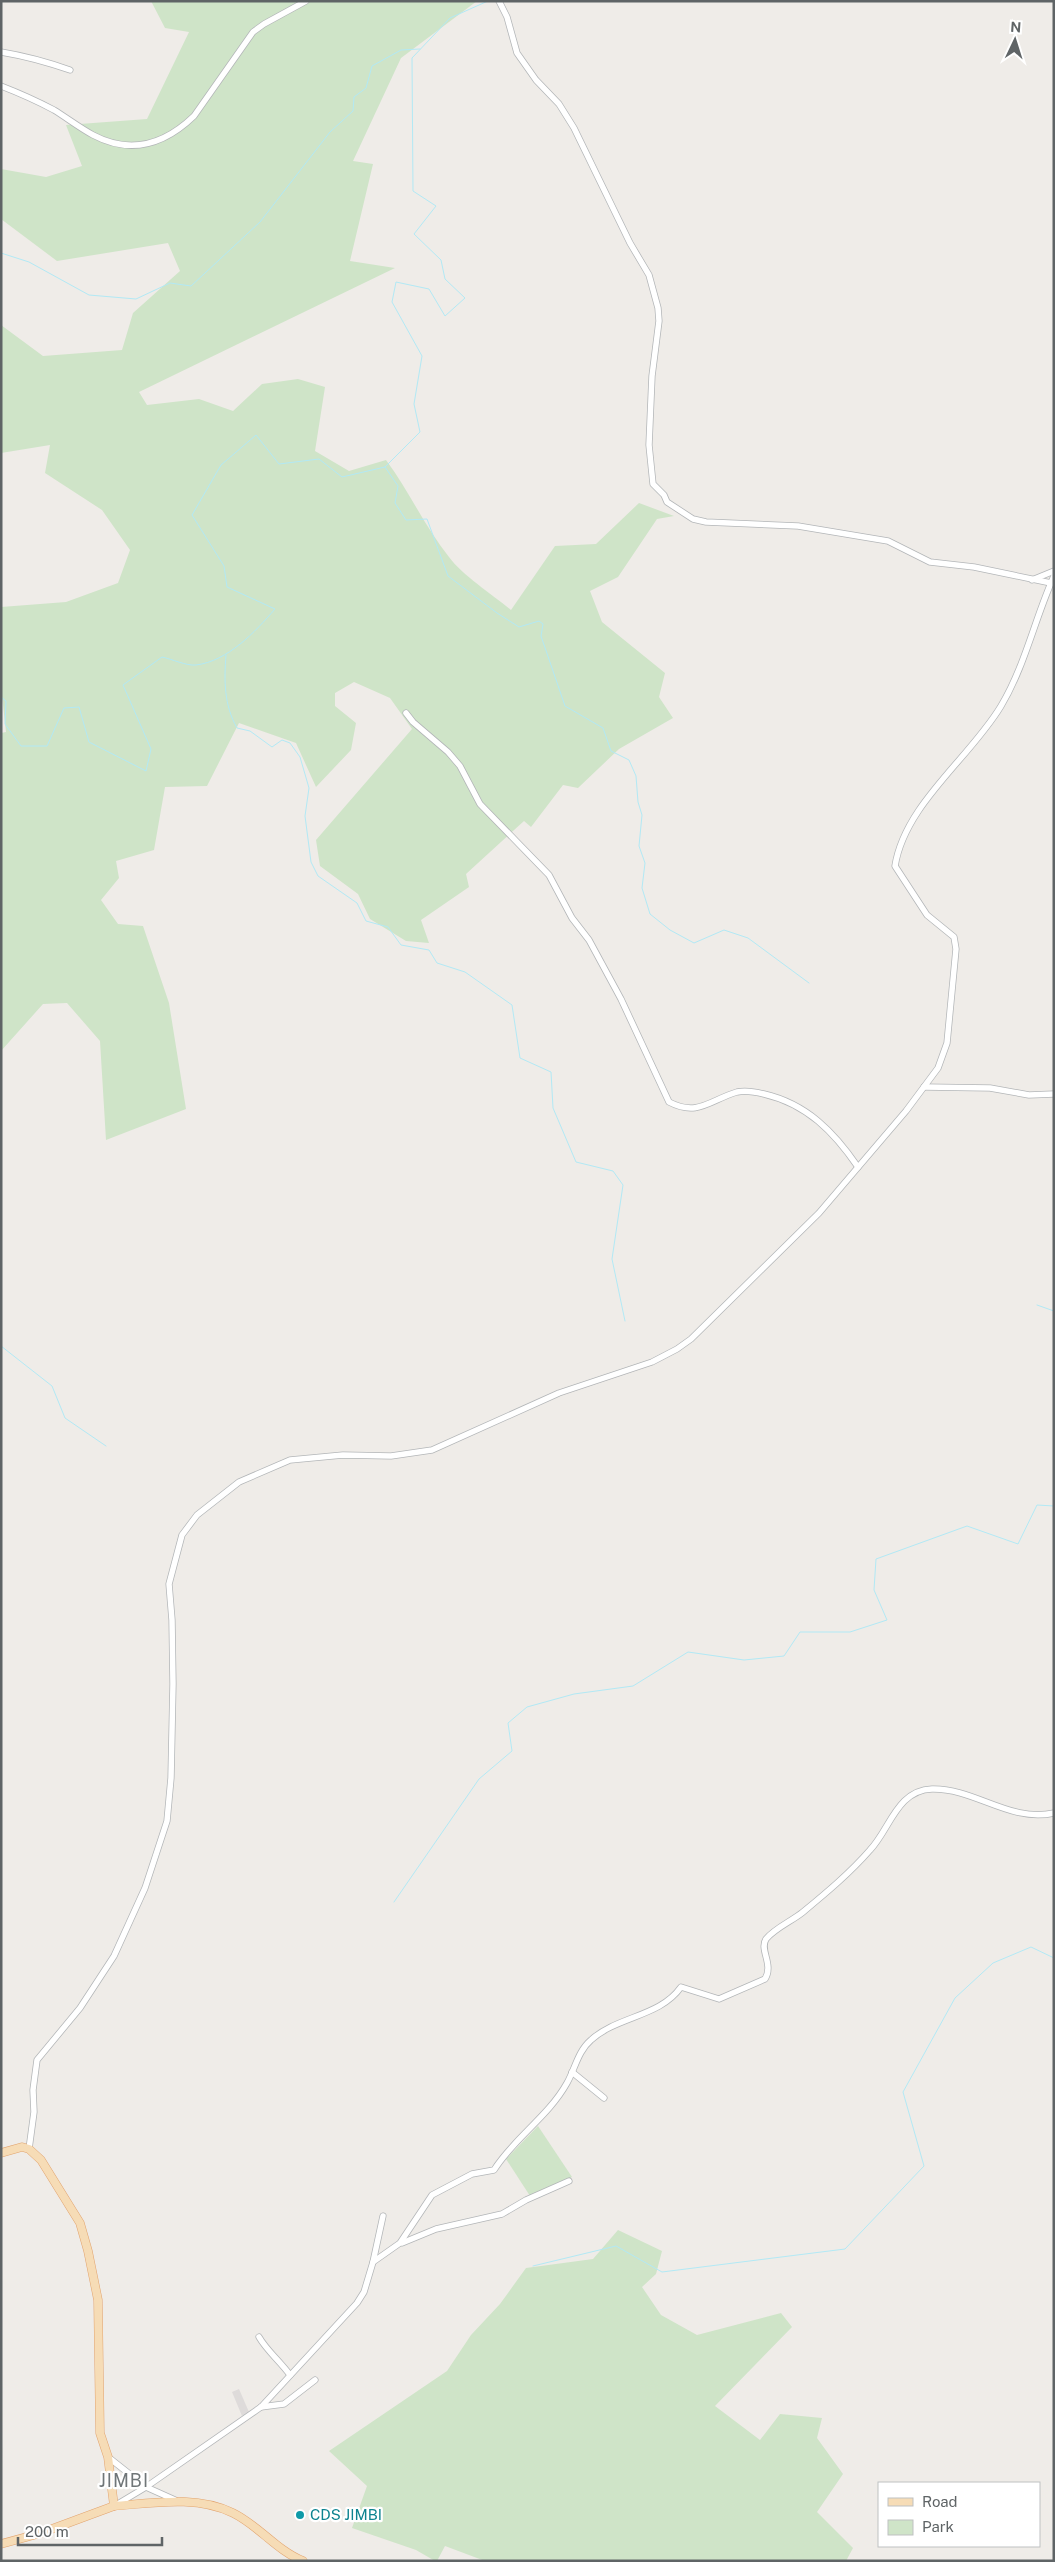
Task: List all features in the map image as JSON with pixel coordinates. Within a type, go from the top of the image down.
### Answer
[{"type":"main road","points":[[1,2153],[22,2147],[29,2149],[41,2160],[73,2210],[88,2251],[99,2310],[100,2433],[108,2457],[114,2506]]},
{"type":"main road","points":[[1,2544],[42,2533],[114,2506],[176,2501],[207,2505],[233,2513],[276,2545],[303,2561]]},
{"type":"street","points":[[1,86],[53,109],[93,135],[112,143],[131,147],[147,146],[161,141],[184,126],[194,116],[253,32],[306,1]]},
{"type":"street","points":[[499,1],[517,53],[536,80],[559,104],[574,128],[630,243],[649,275],[658,308],[659,321],[652,376],[649,445],[653,484],[664,495],[667,502],[693,519],[706,522],[798,526],[888,541],[930,562],[982,568],[1051,583]]},
{"type":"street","points":[[1,52],[23,58],[31,57],[70,70]]},
{"type":"street","points":[[1032,580],[1054,571]]},
{"type":"street","points":[[29,2149],[34,2112],[33,2090],[36,2060],[104,1974],[121,1944],[146,1888],[167,1821],[171,1778],[172,1620],[169,1584],[182,1535],[197,1515],[239,1482],[290,1460],[343,1455],[391,1456],[432,1450],[559,1393],[652,1362],[677,1349],[691,1339],[807,1225],[858,1167],[938,1068],[947,1043],[956,949],[954,937],[927,915],[895,866],[896,858],[900,845],[919,810],[991,723],[1006,698],[1054,576]]},
{"type":"street","points":[[406,713],[413,722],[448,752],[460,766],[480,804],[549,874],[572,918],[589,940],[621,999],[669,1102],[687,1110],[739,1092],[756,1092],[780,1098],[817,1118],[836,1136],[858,1167]]},
{"type":"street","points":[[924,1087],[990,1088],[1029,1095],[1054,1094]]},
{"type":"street","points":[[400,2244],[432,2195],[472,2174],[494,2170],[504,2154],[553,2105],[590,2040],[610,2026],[641,2015],[673,1999],[681,1987],[719,1999],[766,1979],[769,1969],[764,1946],[767,1938],[803,1913],[864,1858],[875,1845],[902,1802],[915,1794],[930,1789],[945,1789],[1026,1815],[1054,1813]]},
{"type":"street","points":[[572,2072],[604,2098]]},
{"type":"street","points":[[373,2262],[419,2234],[502,2214],[526,2200],[569,2181]]},
{"type":"street","points":[[114,2506],[146,2487],[261,2407],[320,2340],[357,2303],[364,2292],[373,2262],[383,2216]]},
{"type":"street","points":[[259,2337],[268,2351],[277,2358],[290,2375]]},
{"type":"street","points":[[261,2407],[284,2404],[315,2380]]},
{"type":"street","points":[[108,2457],[146,2487],[176,2501]]},
{"type":"shaded area","points":[[239,2389],[249,2412],[242,2416],[232,2392]]},
{"type":"green space","points":[[151,1],[477,1],[401,58],[353,161],[373,164],[350,261],[395,268],[139,392],[147,405],[199,399],[233,411],[262,384],[298,379],[325,387],[315,451],[349,471],[386,460],[432,534],[455,564],[511,610],[555,546],[596,544],[639,503],[674,516],[657,519],[618,577],[590,591],[602,622],[665,673],[659,697],[673,718],[619,749],[578,788],[563,785],[531,827],[524,821],[466,874],[469,887],[421,920],[429,943],[406,941],[370,919],[358,894],[320,866],[316,840],[412,729],[390,698],[354,682],[335,693],[335,706],[356,723],[351,750],[316,787],[296,743],[239,723],[207,786],[165,787],[154,850],[116,861],[119,878],[101,900],[118,924],[143,926],[169,1003],[186,1109],[106,1140],[100,1041],[67,1003],[43,1004],[1,1051],[1,733],[6,732],[1,687],[1,607],[66,602],[118,583],[130,550],[102,510],[45,473],[50,445],[1,453],[1,325],[43,356],[122,350],[133,313],[180,271],[168,243],[57,261],[1,219],[1,169],[46,177],[82,166],[66,125],[147,119],[189,32],[165,28]]},
{"type":"green space","points":[[538,2126],[572,2177],[530,2196],[506,2159]]},
{"type":"green space","points":[[618,2230],[662,2251],[656,2274],[642,2287],[661,2315],[697,2335],[781,2313],[792,2327],[715,2406],[760,2440],[780,2414],[822,2418],[817,2438],[843,2474],[817,2512],[853,2548],[846,2561],[485,2561],[445,2546],[437,2561],[435,2561],[416,2550],[352,2528],[367,2486],[329,2451],[447,2371],[471,2335],[500,2304],[526,2268],[593,2259]]},
{"type":"waterway","points":[[1,697],[6,701],[5,724],[21,746],[47,746],[64,708],[79,707],[89,742],[146,771],[151,749],[123,685],[162,657],[192,665],[219,658],[250,636],[275,609],[227,587],[224,566],[192,515],[221,465],[256,435],[279,464],[319,459],[342,477],[385,467],[420,432],[414,404],[422,356],[392,302],[396,282],[429,289],[445,316],[465,298],[445,279],[441,260],[414,234],[436,206],[413,191],[412,58],[450,18],[488,1]]},
{"type":"waterway","points":[[1,253],[29,262],[89,295],[136,299],[170,283],[191,286],[260,222],[330,132],[353,111],[354,97],[366,88],[372,66],[401,50],[420,49]]},
{"type":"waterway","points":[[385,467],[398,486],[395,503],[406,520],[427,519],[448,576],[519,627],[539,621],[543,624],[541,636],[565,706],[603,728],[611,751],[629,760],[636,776],[638,802],[642,815],[639,846],[645,863],[642,888],[650,914],[670,930],[694,943],[724,930],[748,938],[809,983]]},
{"type":"waterway","points":[[226,655],[227,702],[237,728],[250,731],[272,747],[282,740],[290,743],[300,757],[309,788],[305,816],[311,862],[318,876],[357,903],[366,921],[388,927],[401,945],[429,950],[437,963],[465,972],[512,1005],[520,1058],[551,1072],[553,1108],[576,1162],[613,1171],[623,1185],[612,1259],[625,1321]]},
{"type":"waterway","points":[[1037,1305],[1054,1311]]},
{"type":"waterway","points":[[1,1346],[52,1386],[65,1418],[106,1446]]},
{"type":"waterway","points":[[394,1902],[479,1779],[512,1751],[508,1723],[527,1707],[574,1694],[633,1686],[688,1652],[744,1660],[784,1656],[800,1632],[850,1632],[887,1620],[874,1590],[876,1559],[967,1526],[1018,1544],[1037,1505],[1054,1506]]},
{"type":"waterway","points":[[533,2266],[616,2246],[662,2272],[845,2249],[924,2166],[903,2092],[955,1998],[993,1963],[1031,1947],[1054,1958]]},
{"type":"place","name":"CDS JIMBI","points":[[300,2515]]},
{"type":"district","name":"JIMBI","points":[[124,2481]]}]
